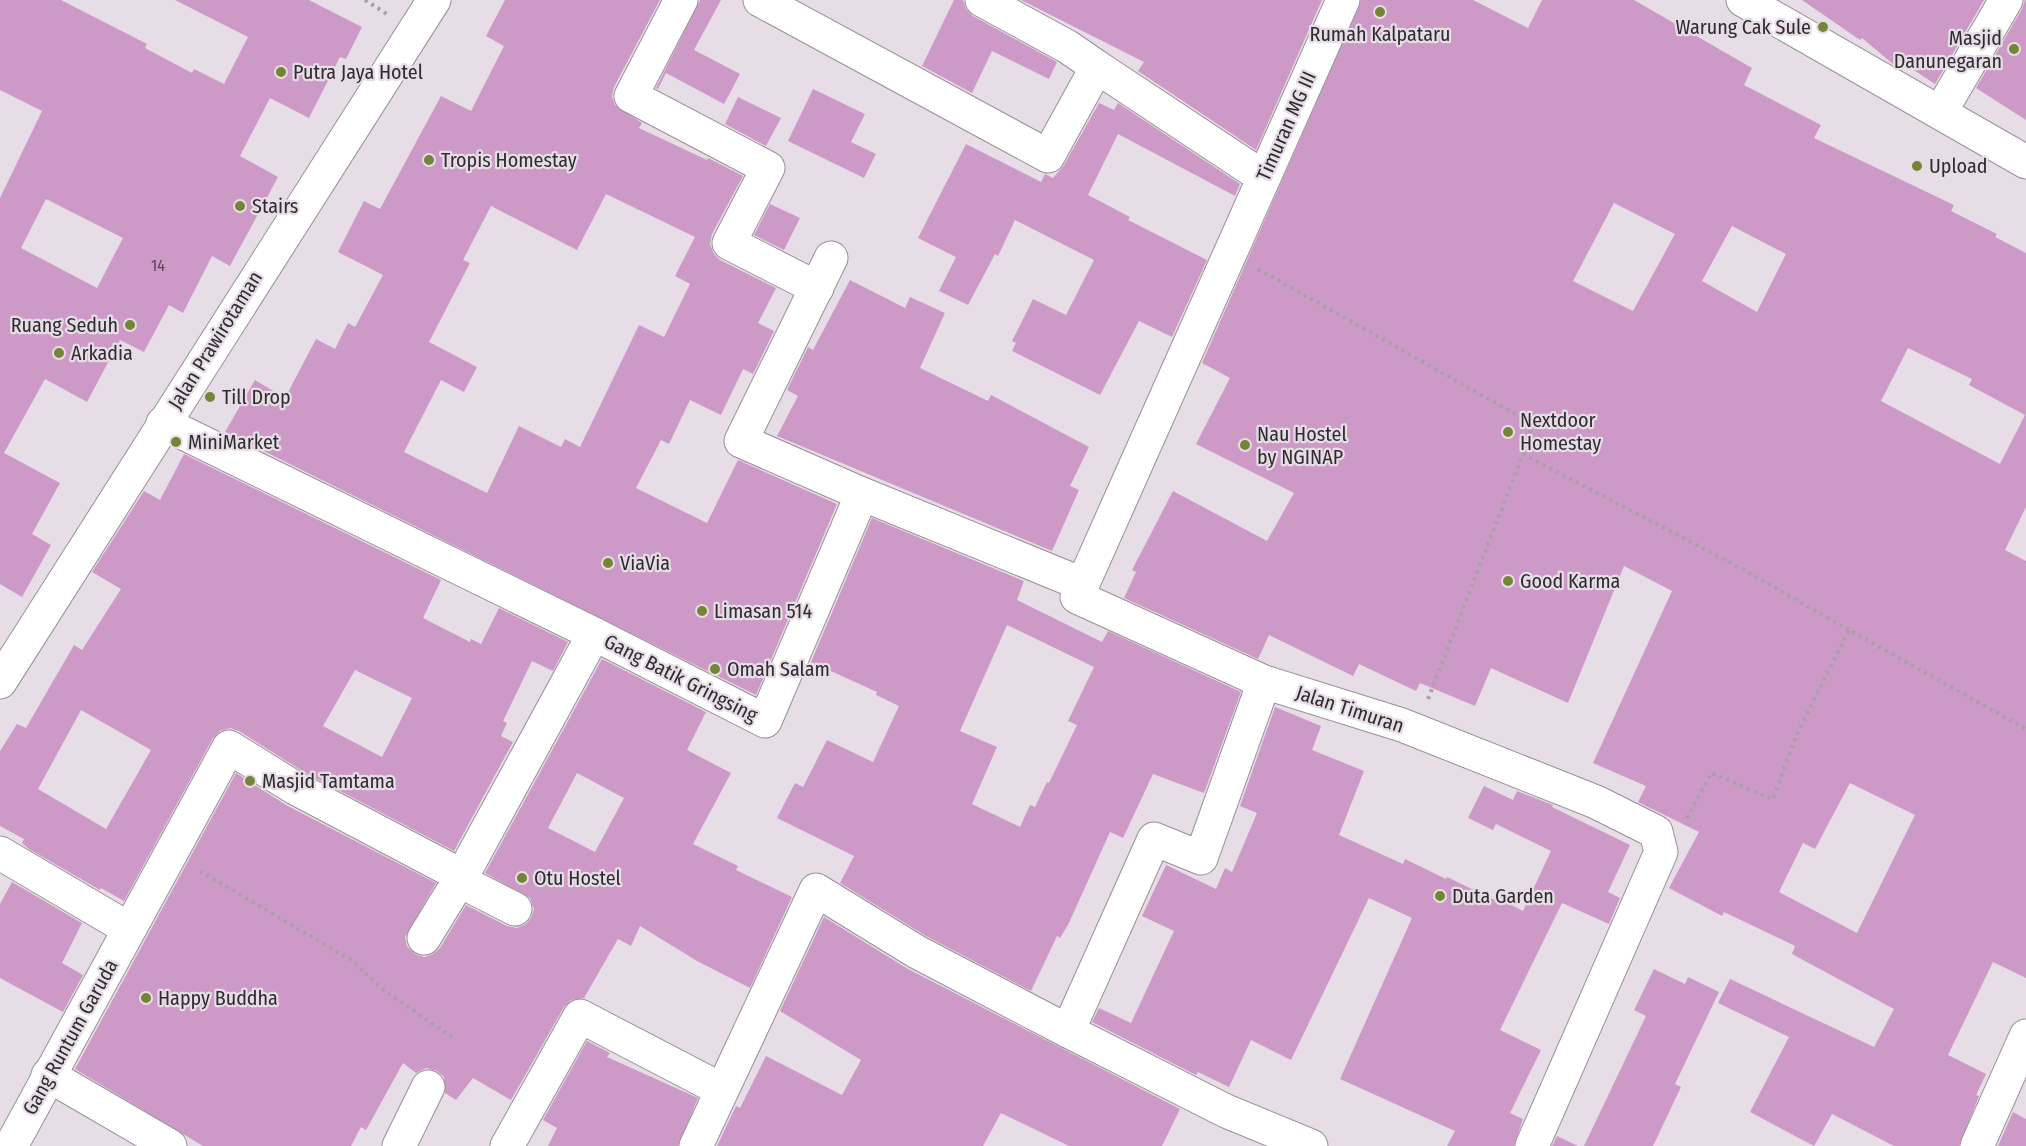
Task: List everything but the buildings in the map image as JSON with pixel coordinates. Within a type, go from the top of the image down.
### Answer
[{"type":"street","name":"Jalan Prawirotaman","points":[[0,682],[434,0]]},
{"type":"street","points":[[681,0],[631,96],[768,168],[729,243],[817,288]]},
{"type":"street","points":[[760,0],[1048,156],[1097,67]]},
{"type":"street","points":[[982,0],[1068,47],[1263,177]]},
{"type":"street","name":"Timuran MG III","points":[[1229,253],[1343,0]]},
{"type":"street","points":[[1743,0],[1941,111],[2026,162]]},
{"type":"street","points":[[1941,111],[2006,0]]},
{"type":"street","points":[[831,258],[741,441],[862,494],[1082,584],[1229,253]]},
{"type":"street","name":"Gang Batik Gringsing","points":[[163,423],[594,634],[765,721],[862,494]]},
{"type":"street","name":"Jalan Timuran","points":[[1082,584],[1077,597],[1264,682],[1416,731],[1596,802],[1656,832]]},
{"type":"street","points":[[424,938],[461,879],[594,634]]},
{"type":"street","points":[[1068,1031],[1154,839],[1201,858],[1264,682]]},
{"type":"street","name":"Gang Runtum Garuda","points":[[11,1146],[229,747],[296,788],[461,879]]},
{"type":"street","points":[[1532,1146],[1661,852],[1656,832]]},
{"type":"street","points":[[0,853],[129,929]]},
{"type":"street","points":[[461,879],[515,909]]},
{"type":"street","points":[[696,1146],[816,890],[917,952],[1068,1031],[1226,1111],[1311,1146]]},
{"type":"street","points":[[507,1146],[580,1016],[722,1090]]},
{"type":"street","points":[[1977,1146],[2017,1080],[2026,1036]]},
{"type":"street","points":[[48,1075],[170,1146]]},
{"type":"street","points":[[399,1146],[428,1087]]},
{"type":"path","points":[[1229,253],[1533,424],[1416,731]]},
{"type":"path","points":[[1523,454],[1746,571],[2026,729]]},
{"type":"path","points":[[1656,832],[1684,824],[1711,773],[1724,776],[1773,798],[1796,736],[1849,630]]},
{"type":"path","points":[[171,854],[351,960],[386,992],[456,1040]]},
{"type":"place","name":"Rumah Kalpataru","points":[[1380,12]]},
{"type":"place","name":"Warung Cak Sule","points":[[1823,27]]},
{"type":"place","name":"Masjid Danunegaran","points":[[2014,49]]},
{"type":"place","name":"Putra Jaya Hotel","points":[[281,72]]},
{"type":"place","name":"Tropis Homestay","points":[[429,160]]},
{"type":"place","name":"Upload","points":[[1917,166]]},
{"type":"place","name":"Stairs","points":[[240,206]]},
{"type":"place","name":"Ruang Seduh","points":[[130,325]]},
{"type":"place","name":"Arkadia","points":[[59,353]]},
{"type":"place","name":"Till Drop","points":[[210,397]]},
{"type":"place","name":"Nextdoor Homestay","points":[[1508,432]]},
{"type":"place","name":"MiniMarket","points":[[176,442]]},
{"type":"place","name":"Nau Hostel by NGINAP","points":[[1245,445]]},
{"type":"place","name":"ViaVia","points":[[608,563]]},
{"type":"place","name":"Good Karma","points":[[1508,581]]},
{"type":"place","name":"Limasan 514","points":[[702,611]]},
{"type":"place","name":"Omah Salam","points":[[715,669]]},
{"type":"place","name":"Masjid Tamtama","points":[[250,781]]},
{"type":"place","name":"Otu Hostel","points":[[522,878]]},
{"type":"place","name":"Duta Garden","points":[[1440,896]]},
{"type":"place","name":"Happy Buddha","points":[[146,998]]}]
